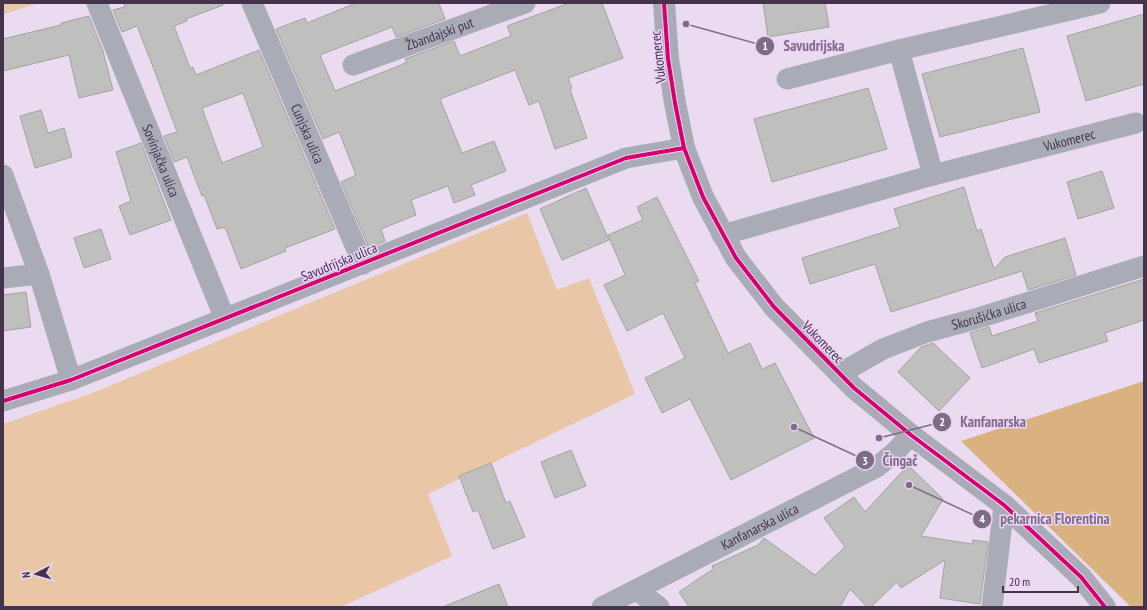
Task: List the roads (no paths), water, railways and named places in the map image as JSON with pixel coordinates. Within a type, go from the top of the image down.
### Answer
[{"type":"street","name":"Sovinjačka ulica","points":[[97,3],[225,319]]},
{"type":"street","name":"Cunjska ulica","points":[[252,3],[363,264]]},
{"type":"street","name":"Žbandajski put","points":[[353,65],[525,3]]},
{"type":"street","name":"Vukomerec","points":[[664,3],[668,59],[684,148],[703,197],[722,235],[736,258],[774,307],[839,374],[911,435],[1004,505],[1081,577],[1105,607]]},
{"type":"street","points":[[787,79],[899,50],[1036,10],[1100,3]]},
{"type":"street","points":[[899,50],[933,174]]},
{"type":"street","name":"Vukomerec","points":[[722,235],[933,174],[1136,123]]},
{"type":"street","name":"Savudrijska ulica","points":[[3,401],[71,380],[626,158],[684,148]]},
{"type":"street","points":[[3,175],[39,274],[71,380]]},
{"type":"street","name":"Skorušićka ulica","points":[[839,374],[883,349],[927,332],[975,320],[1144,266]]},
{"type":"street","points":[[3,278],[39,274]]},
{"type":"street","name":"Kanfanarska ulica","points":[[602,607],[877,467],[896,451],[911,435]]},
{"type":"street","points":[[992,607],[1004,505]]},
{"type":"street","points":[[637,590],[659,607]]},
{"type":"place","name":"Savudrijska","points":[[686,24]]},
{"type":"place","name":"Čingač","points":[[794,427]]},
{"type":"place","name":"Kanfanarska","points":[[879,438]]},
{"type":"place","name":"pekarnica Florentina","points":[[909,485]]}]
